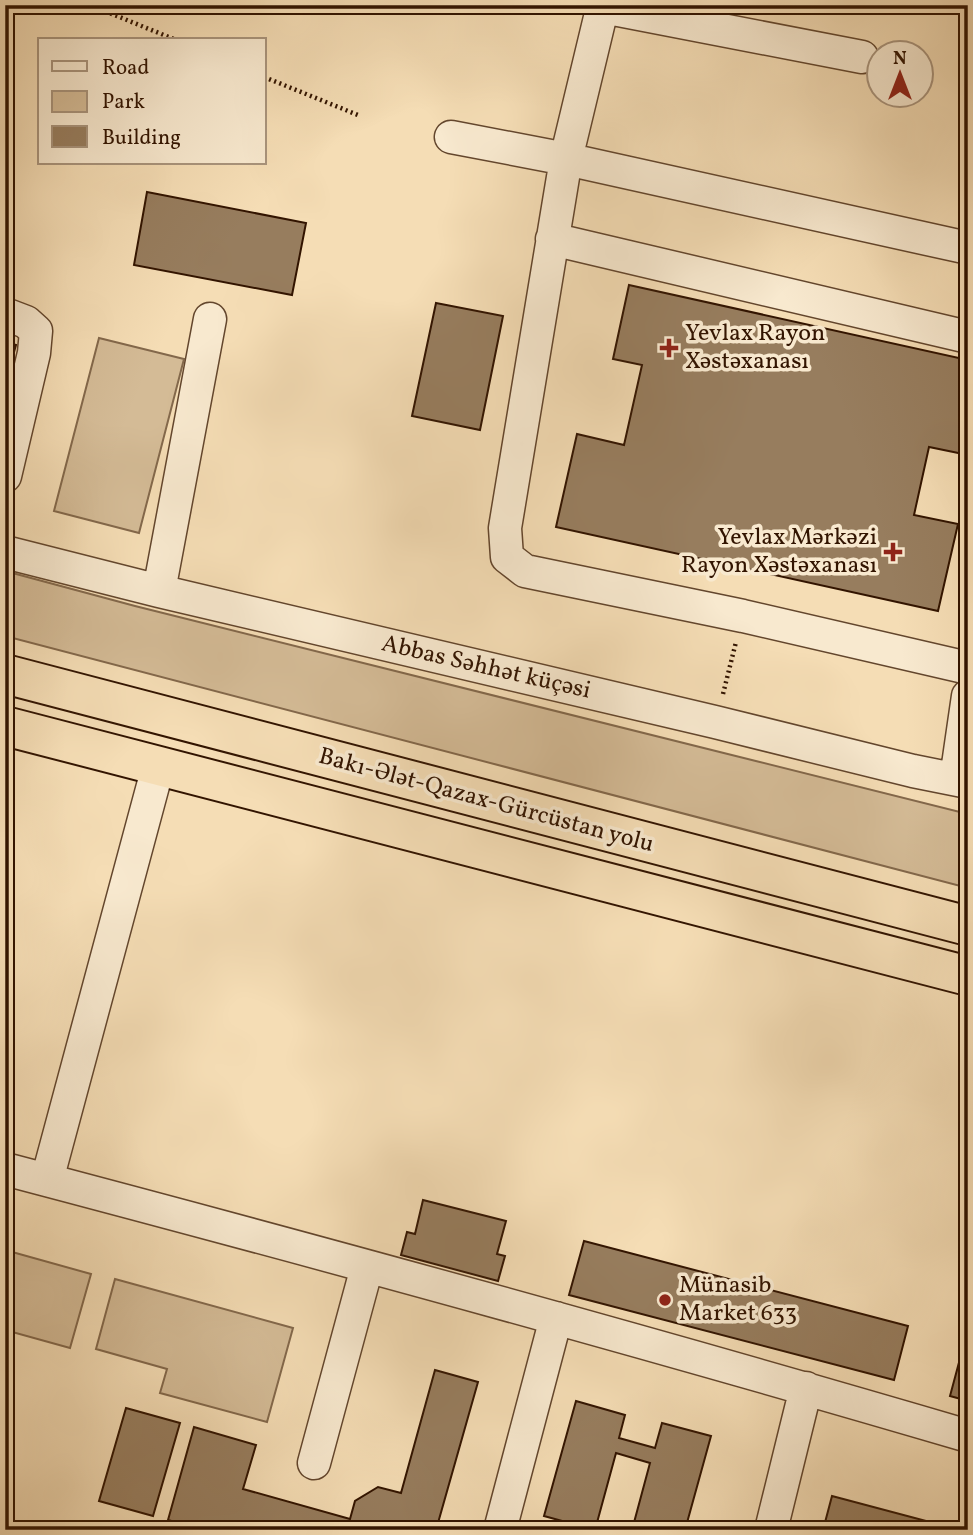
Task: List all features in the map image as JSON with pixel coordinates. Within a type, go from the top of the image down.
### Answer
[{"type":"highway","name":"Bakı-Ələt-Qazax-Gürcüstan yolu","points":[[5,674],[968,926]]},
{"type":"highway","name":"Bakı-Ələt-Qazax-Gürcüstan yolu","points":[[5,726],[968,976]]},
{"type":"street","points":[[862,57],[603,6],[566,159],[552,239],[505,528],[507,557],[525,571],[743,616],[968,668]]},
{"type":"street","points":[[451,137],[566,159],[968,248]]},
{"type":"street","points":[[552,239],[968,337]]},
{"type":"street","points":[[5,314],[26,322],[36,331],[34,353],[5,476]]},
{"type":"street","points":[[159,591],[210,319]]},
{"type":"street","name":"Abbas Səhhət küçəsi","points":[[5,552],[962,781]]},
{"type":"street","points":[[962,781],[968,696]]},
{"type":"street","points":[[47,1180],[158,767]]},
{"type":"street","points":[[5,1169],[556,1318],[968,1436]]},
{"type":"street","points":[[314,1462],[367,1267]]},
{"type":"street","points":[[500,1530],[556,1318]]},
{"type":"street","points":[[771,1530],[806,1388]]},
{"type":"path","points":[[90,5],[171,38]]},
{"type":"path","points":[[266,78],[358,115]]},
{"type":"path","points":[[715,722],[743,616]]},
{"type":"green space","points":[[99,338],[184,359],[139,533],[54,511]]},
{"type":"green space","points":[[5,571],[135,606],[968,814],[968,888],[5,636]]},
{"type":"green space","points":[[5,1250],[91,1274],[70,1348],[5,1330]]},
{"type":"green space","points":[[115,1279],[293,1328],[267,1422],[160,1393],[167,1369],[96,1349]]},
{"type":"building","points":[[147,192],[306,223],[292,295],[134,265]]},
{"type":"building","points":[[629,285],[968,360],[968,455],[929,447],[914,515],[958,524],[938,611],[556,527],[577,434],[624,445],[642,365],[613,359]]},
{"type":"building","points":[[436,303],[503,316],[480,430],[412,416]]},
{"type":"building","points":[[5,342],[16,345],[5,384]]},
{"type":"building","points":[[423,1200],[506,1221],[497,1254],[505,1256],[498,1281],[401,1255],[407,1232],[415,1234]]},
{"type":"building","points":[[584,1241],[908,1326],[894,1380],[569,1295]]},
{"type":"building","points":[[965,1340],[968,1341],[968,1401],[950,1396]]},
{"type":"building","points":[[435,1370],[478,1382],[436,1530],[203,1530],[168,1520],[194,1427],[256,1445],[243,1489],[350,1519],[355,1501],[378,1487],[401,1493]]},
{"type":"building","points":[[576,1401],[625,1415],[619,1438],[655,1448],[662,1423],[711,1436],[685,1530],[632,1530],[650,1463],[616,1453],[595,1530],[544,1516]]},
{"type":"building","points":[[126,1408],[180,1423],[153,1516],[99,1501]]},
{"type":"building","points":[[832,1496],[960,1530],[823,1530]]},
{"type":"place","name":"Yevlax Rayon Xəstəxanası","points":[[669,348]]},
{"type":"place","name":"Yevlax Mərkəzi Rayon Xəstəxanası","points":[[893,552]]},
{"type":"place","name":"Münasib Market 633","points":[[665,1300]]}]
